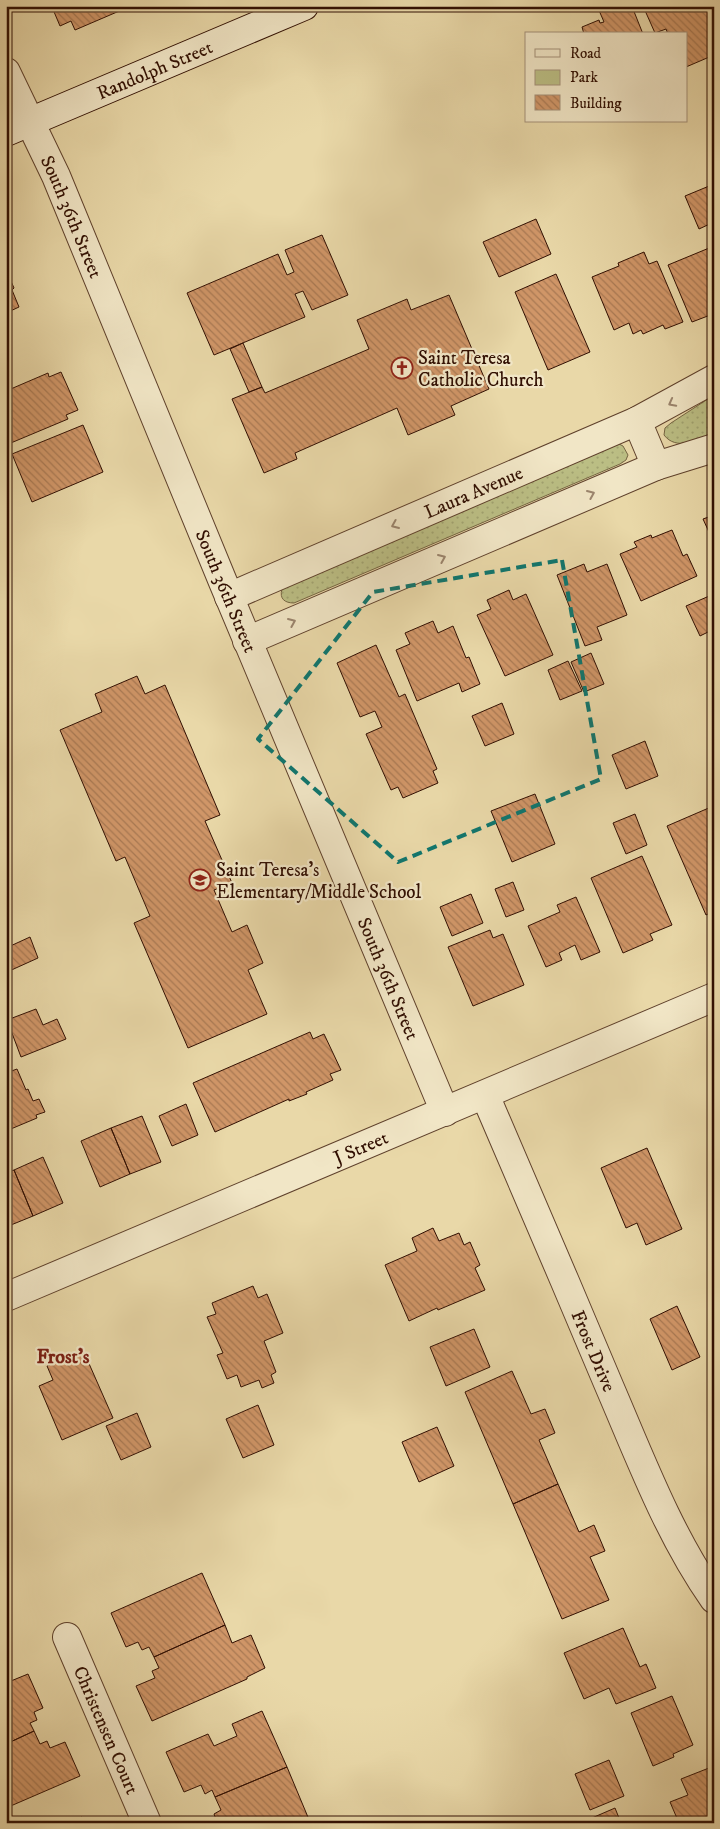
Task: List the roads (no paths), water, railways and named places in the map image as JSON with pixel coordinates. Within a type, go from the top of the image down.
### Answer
[{"type":"street","name":"Randolph Street","points":[[18,128],[304,6]]},
{"type":"street","name":"South 36th Street","points":[[6,72],[18,128],[56,176],[247,641],[445,1112]]},
{"type":"street","name":"Laura Avenue","points":[[229,597],[637,421],[714,379]]},
{"type":"street","points":[[637,421],[656,466]]},
{"type":"street","points":[[247,641],[656,466],[714,448]]},
{"type":"street","name":"J Street","points":[[6,1297],[485,1095],[714,996]]},
{"type":"street","name":"Frost Drive","points":[[485,1095],[678,1542],[714,1599]]},
{"type":"street","name":"Christensen Court","points":[[67,1637],[147,1823]]},
{"type":"place","name":"Saint Teresa Catholic Church","points":[[402,368]]},
{"type":"place","name":"Saint Teresa's Elementary/Middle School","points":[[200,880]]},
{"type":"district","name":"Frost's","points":[[63,1356]]}]
